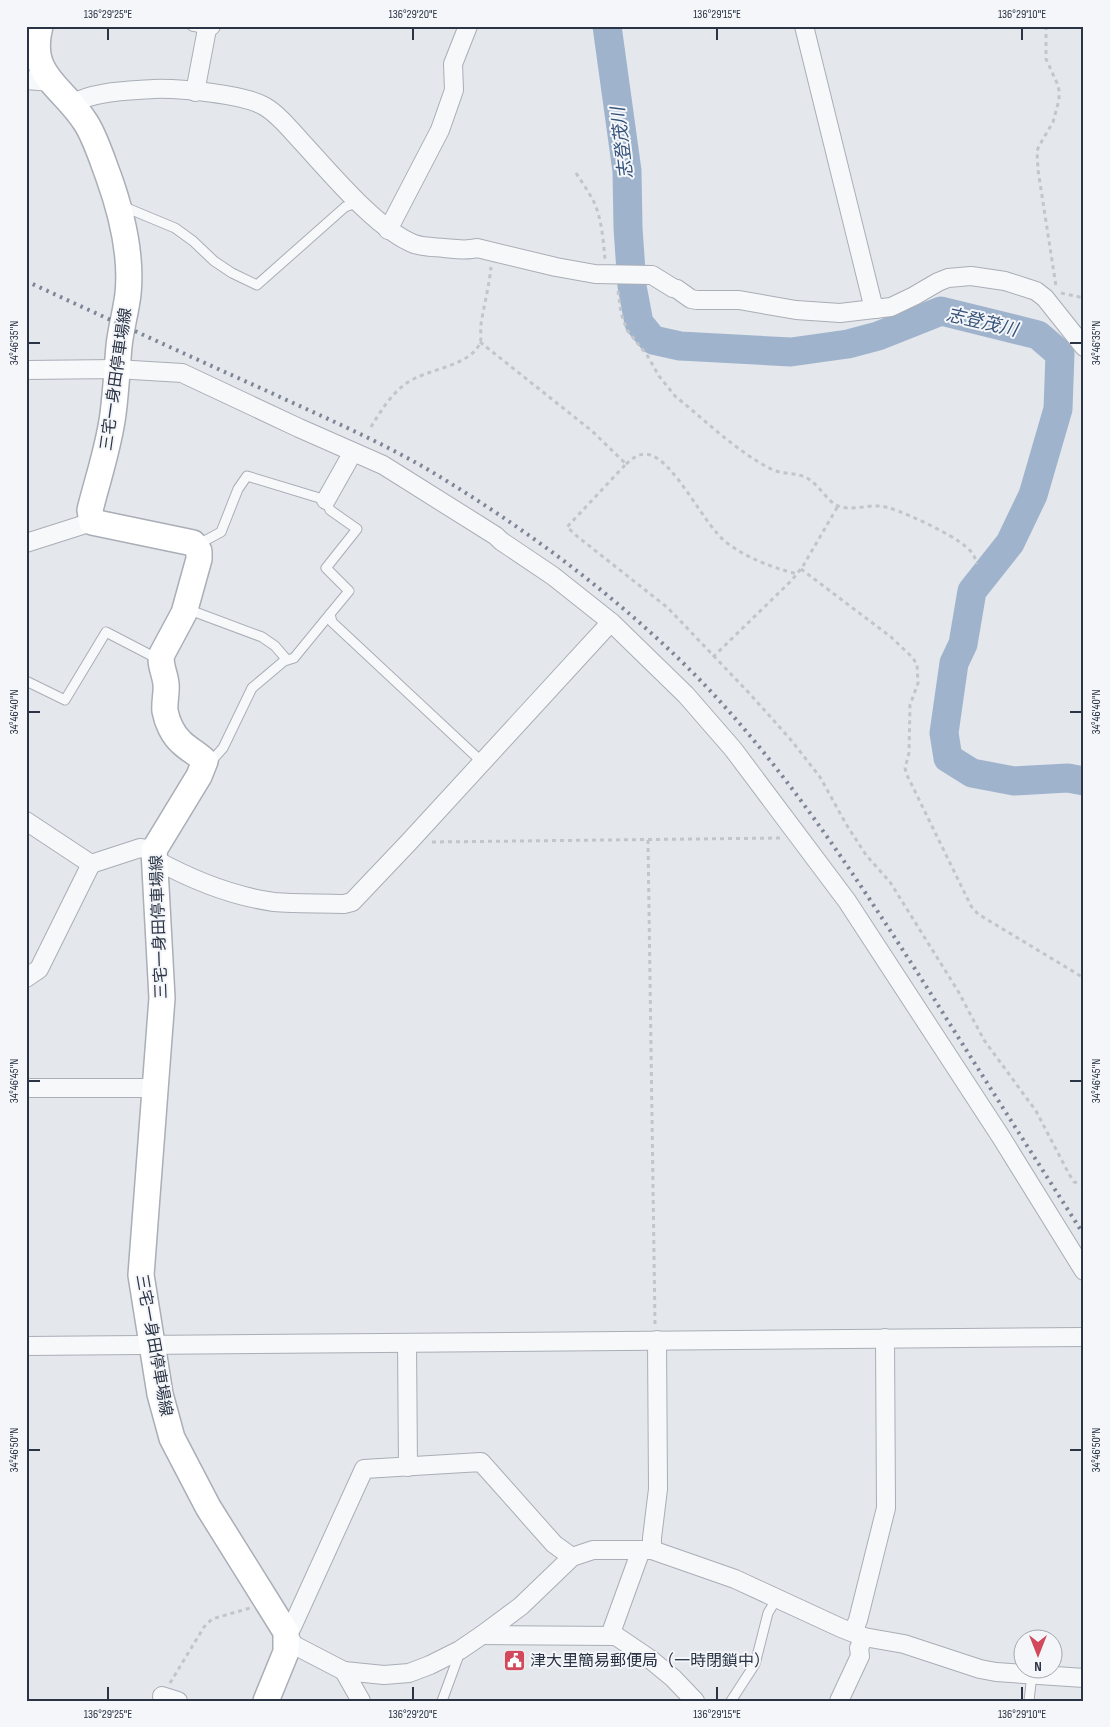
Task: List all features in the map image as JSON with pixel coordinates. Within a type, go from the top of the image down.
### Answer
[{"type":"main road","name":"三宅一身田停車場線","points":[[40,26],[37,48],[38,59],[43,72],[86,124],[108,174],[118,204],[127,253],[128,293],[121,325],[113,415],[90,510],[92,522]]},
{"type":"main road","points":[[92,522],[193,542],[197,546],[199,559],[186,608],[160,660],[166,688],[165,712],[173,733],[205,762]]},
{"type":"main road","name":"三宅一身田停車場線","points":[[205,762],[199,776],[154,854],[162,998],[141,1274],[160,1394],[172,1438],[208,1506],[286,1632]]},
{"type":"main road","points":[[266,1701],[286,1652],[286,1632]]},
{"type":"street","points":[[388,230],[440,130],[454,90],[453,64],[468,26]]},
{"type":"street","points":[[804,26],[872,301],[876,309]]},
{"type":"street","points":[[195,92],[204,27]]},
{"type":"street","points":[[26,80],[52,82]]},
{"type":"street","points":[[71,104],[78,100],[116,92],[168,88],[239,97],[263,105],[279,118],[358,202],[388,230],[414,244],[470,250],[477,248],[570,270],[613,275],[652,275],[673,288],[677,288],[691,299],[739,300],[819,313],[840,313],[892,307],[948,278],[971,276],[1005,281],[1036,291],[1045,298],[1084,346]]},
{"type":"street","points":[[26,370],[116,369],[182,373],[383,465],[496,536],[501,542],[553,576],[611,622],[709,720],[847,902],[1001,1137],[1084,1271]]},
{"type":"street","points":[[326,500],[354,452]]},
{"type":"street","points":[[26,543],[92,522]]},
{"type":"street","points":[[26,978],[39,969],[91,864],[140,848],[154,854],[189,878],[256,898],[276,902],[344,904],[352,902],[611,622]]},
{"type":"street","points":[[26,821],[91,864]]},
{"type":"street","points":[[26,1088],[155,1088]]},
{"type":"street","points":[[26,1346],[1084,1336]]},
{"type":"street","points":[[840,1701],[860,1656],[858,1620],[886,1508],[885,1338]]},
{"type":"street","points":[[613,1636],[612,1630],[652,1538],[658,1490],[656,1340]]},
{"type":"street","points":[[407,1343],[408,1467]]},
{"type":"street","points":[[572,1557],[554,1544],[481,1462],[364,1469],[292,1627],[286,1632],[294,1645],[344,1671],[384,1675],[409,1673],[460,1650],[482,1635],[521,1606],[572,1557],[593,1550],[646,1550],[735,1579],[858,1634],[904,1644],[980,1669],[1012,1672]]},
{"type":"street","points":[[482,1635],[616,1636],[650,1659],[673,1678],[695,1701]]},
{"type":"street","points":[[344,1671],[361,1701]]},
{"type":"street","points":[[1062,1676],[1084,1678]]},
{"type":"lane","points":[[118,204],[175,228],[193,241],[214,261],[232,273],[257,284],[345,208],[358,202]]},
{"type":"lane","points":[[197,546],[221,532],[238,489],[247,476],[326,500],[330,510],[357,529],[326,568],[349,591],[294,658],[264,676],[252,688],[223,748],[214,758],[205,762]]},
{"type":"lane","points":[[186,608],[262,637],[275,646],[288,660]]},
{"type":"lane","points":[[330,614],[332,622],[482,762]]},
{"type":"lane","points":[[26,681],[65,700],[106,632],[160,660]]},
{"type":"lane","points":[[731,1701],[755,1664],[768,1613],[777,1598]]},
{"type":"lane","points":[[442,1701],[460,1650]]},
{"type":"lane","points":[[1029,1701],[1031,1680]]},
{"type":"path","points":[[1046,26],[1046,60],[1057,83],[1059,100],[1053,122],[1037,151],[1038,170],[1057,282],[1056,291],[1084,298]]},
{"type":"path","points":[[576,173],[593,200],[597,211],[621,313],[627,330],[648,356],[659,376],[675,396],[752,459],[782,474],[805,477],[814,482],[838,506],[846,508],[881,506],[912,516],[960,542],[974,555],[977,564]]},
{"type":"path","points":[[371,427],[382,409],[404,384],[417,376],[466,359],[480,342],[491,268],[489,261],[470,250]]},
{"type":"path","points":[[480,342],[592,431],[626,464]]},
{"type":"path","points":[[797,574],[764,565],[728,544],[712,529],[668,467],[660,460],[645,454],[637,455],[626,464],[567,527],[578,538],[668,608],[773,721],[820,777],[846,824],[866,855],[890,882],[958,991],[984,1040],[1036,1111],[1074,1182],[1084,1184]]},
{"type":"path","points":[[713,657],[797,574],[838,506]]},
{"type":"path","points":[[801,569],[891,637],[917,664],[918,683],[910,705],[907,775],[972,906],[978,914],[1084,978]]},
{"type":"path","points":[[409,842],[799,838]]},
{"type":"path","points":[[648,840],[656,1340]]},
{"type":"path","points":[[170,1698],[204,1627],[212,1619],[244,1610],[266,1600]]},
{"type":"waterway","name":"志登茂川","points":[[607,26],[627,171],[632,286],[639,323],[653,340],[680,346],[791,352],[848,344],[878,336],[941,311],[1038,335],[1060,354],[1058,409],[1033,495],[1010,543],[972,591],[963,644],[954,663],[944,733],[948,758],[972,773],[1014,781],[1068,778],[1084,781]]},
{"type":"railway","points":[[26,281],[330,420],[432,472],[529,535],[621,606],[650,632],[714,695],[748,734],[811,815],[898,943],[1084,1235]]},
{"type":"place","name":"津大里簡易郵便局（一時閉鎖中）","points":[[514,1660]]}]
